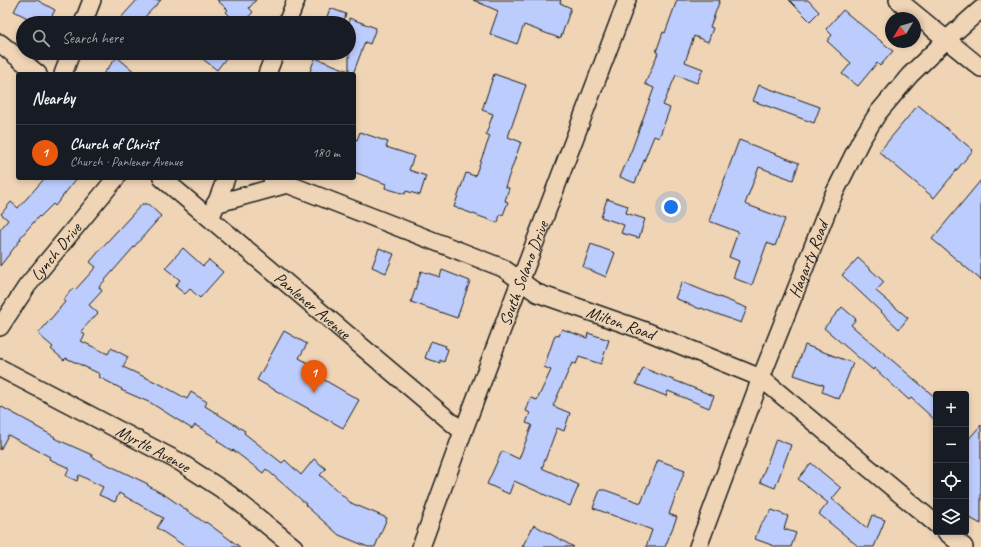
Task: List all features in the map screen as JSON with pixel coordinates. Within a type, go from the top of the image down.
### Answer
[{"type":"street","points":[[86,16],[92,0]]},
{"type":"street","points":[[290,16],[296,0]]},
{"type":"street","name":"South Solano Drive","points":[[421,547],[463,432],[627,0]]},
{"type":"street","points":[[898,0],[981,68]]},
{"type":"street","name":"Hagarty Road","points":[[698,547],[761,378],[833,196],[861,140],[878,113],[910,75],[981,9]]},
{"type":"street","points":[[0,43],[16,56]]},
{"type":"street","points":[[21,60],[36,72]]},
{"type":"street","points":[[64,72],[68,60]]},
{"type":"street","points":[[268,72],[272,60]]},
{"type":"street","name":"Lynch Drive","points":[[0,327],[27,286],[114,180]]},
{"type":"street","name":"Panlener Avenue","points":[[165,180],[213,211],[463,432]]},
{"type":"street","points":[[213,211],[225,180]]},
{"type":"street","name":"Milton Road","points":[[277,180],[503,268],[537,293],[648,332],[761,378],[933,521]]},
{"type":"street","points":[[213,211],[287,184]]},
{"type":"street","name":"Myrtle Avenue","points":[[0,368],[180,462],[229,494],[294,547]]},
{"type":"street","points":[[950,535],[964,547]]},
{"type":"building","points":[[20,0],[37,0],[55,10],[52,16],[24,16],[14,11]]},
{"type":"building","points":[[137,0],[161,0],[146,16],[122,16]]},
{"type":"building","points":[[217,0],[256,0],[249,8],[253,12],[249,16],[230,16],[226,12],[228,10]]},
{"type":"building","points":[[473,0],[561,0],[560,3],[571,8],[561,37],[559,38],[524,25],[517,44],[490,34],[498,11]]},
{"type":"building","points":[[677,0],[720,0],[710,27],[713,28],[708,42],[694,36],[685,62],[703,69],[697,83],[676,75],[663,105],[670,108],[659,138],[654,136],[635,183],[620,177],[632,149],[654,88],[645,84],[658,53],[656,52],[663,32],[665,33]]},
{"type":"building","points":[[789,0],[808,0],[819,12],[810,21]]},
{"type":"building","points":[[330,8],[346,14],[345,16],[327,16]]},
{"type":"building","points":[[843,10],[885,44],[885,48],[889,48],[893,51],[880,66],[877,63],[858,86],[842,74],[851,63],[827,41],[832,35],[826,29]]},
{"type":"building","points":[[356,21],[376,28],[370,44],[365,42],[354,72],[310,72],[314,60],[320,60],[349,71],[349,60],[356,60]]},
{"type":"building","points":[[115,60],[121,60],[135,72],[105,72]]},
{"type":"building","points":[[204,60],[225,60],[217,70]]},
{"type":"building","points":[[494,74],[526,85],[508,137],[521,142],[505,187],[509,188],[505,201],[508,202],[503,215],[500,214],[498,223],[454,207],[466,173],[475,176],[490,136],[486,134],[493,114],[482,110]]},
{"type":"building","points":[[759,85],[820,107],[814,123],[753,101]]},
{"type":"building","points":[[918,105],[973,150],[934,198],[879,152]]},
{"type":"building","points":[[360,132],[388,142],[386,147],[414,156],[409,170],[426,176],[420,195],[406,191],[405,194],[385,188],[386,184],[356,173],[357,140]]},
{"type":"building","points":[[739,140],[799,163],[793,180],[759,167],[745,204],[785,219],[775,246],[767,243],[752,285],[733,278],[739,261],[729,257],[738,232],[709,221]]},
{"type":"building","points":[[43,180],[75,180],[55,206],[53,204],[40,217],[39,216],[20,238],[21,239],[0,266],[0,230],[8,220],[1,214],[11,202],[18,208]]},
{"type":"building","points":[[981,180],[981,280],[932,239]]},
{"type":"building","points":[[607,199],[628,206],[626,213],[645,219],[639,238],[621,233],[624,225],[601,217]]},
{"type":"building","points":[[142,204],[148,204],[161,216],[99,287],[102,291],[89,305],[98,313],[81,331],[85,335],[81,341],[108,354],[111,348],[128,357],[123,367],[162,385],[187,399],[191,392],[207,402],[205,406],[245,431],[244,433],[282,463],[285,460],[301,475],[314,459],[326,469],[320,475],[351,503],[387,518],[375,547],[368,547],[339,535],[266,469],[263,473],[233,450],[232,451],[217,441],[218,439],[195,425],[192,429],[151,403],[121,390],[122,389],[99,377],[100,374],[66,358],[64,360],[51,349],[53,347],[38,334],[65,302],[63,300],[73,288],[75,290],[96,267],[90,262]]},
{"type":"building","points":[[591,244],[615,253],[606,277],[583,267]]},
{"type":"building","points":[[183,248],[203,266],[209,260],[223,272],[200,298],[190,289],[185,294],[175,286],[180,280],[165,268]]},
{"type":"building","points":[[379,248],[394,254],[386,273],[372,267]]},
{"type":"building","points":[[858,258],[884,282],[876,291],[908,318],[899,329],[842,275]]},
{"type":"building","points":[[442,270],[470,281],[457,318],[411,302],[421,271],[440,277]]},
{"type":"building","points":[[682,282],[747,308],[741,323],[701,308],[700,309],[675,298]]},
{"type":"building","points":[[842,307],[856,319],[851,325],[933,395],[933,418],[911,398],[909,400],[874,368],[873,370],[824,328]]},
{"type":"building","points":[[562,329],[587,338],[588,333],[609,340],[601,364],[579,357],[576,364],[572,363],[553,406],[570,413],[564,431],[557,428],[542,468],[579,485],[570,506],[514,481],[509,494],[487,484],[502,451],[519,459],[532,425],[526,423],[530,413],[526,411],[531,398],[537,400],[551,370],[544,367],[555,335],[559,336]]},
{"type":"building","points":[[284,331],[307,344],[299,358],[310,364],[307,370],[359,400],[343,428],[257,380]]},
{"type":"building","points":[[431,341],[446,346],[445,348],[448,349],[444,362],[440,360],[440,363],[425,358]]},
{"type":"building","points":[[805,345],[853,363],[839,399],[822,392],[824,385],[794,375]]},
{"type":"building","points":[[643,368],[714,396],[709,408],[668,391],[666,396],[636,384]]},
{"type":"building","points":[[0,406],[35,425],[55,437],[54,438],[92,455],[92,457],[148,484],[147,485],[168,497],[205,523],[206,522],[240,547],[186,547],[157,528],[163,518],[119,493],[115,502],[99,495],[103,487],[79,475],[77,481],[66,476],[69,468],[49,459],[50,457],[8,435],[0,450]]},
{"type":"building","points":[[981,425],[981,524],[969,518],[969,439]]},
{"type":"building","points":[[776,439],[791,445],[775,488],[760,482]]},
{"type":"building","points":[[658,460],[685,470],[669,514],[677,517],[665,547],[646,547],[652,530],[593,508],[600,490],[605,490],[641,503]]},
{"type":"building","points":[[811,463],[841,488],[832,499],[867,528],[872,515],[885,520],[874,547],[859,547],[819,514],[828,503],[798,479]]},
{"type":"building","points":[[772,510],[788,516],[784,529],[796,533],[791,547],[777,547],[755,539],[760,525]]},
{"type":"building","points":[[534,525],[574,547],[522,547]]},
{"type":"place","name":"Church of Christ","points":[[314,393]]}]
